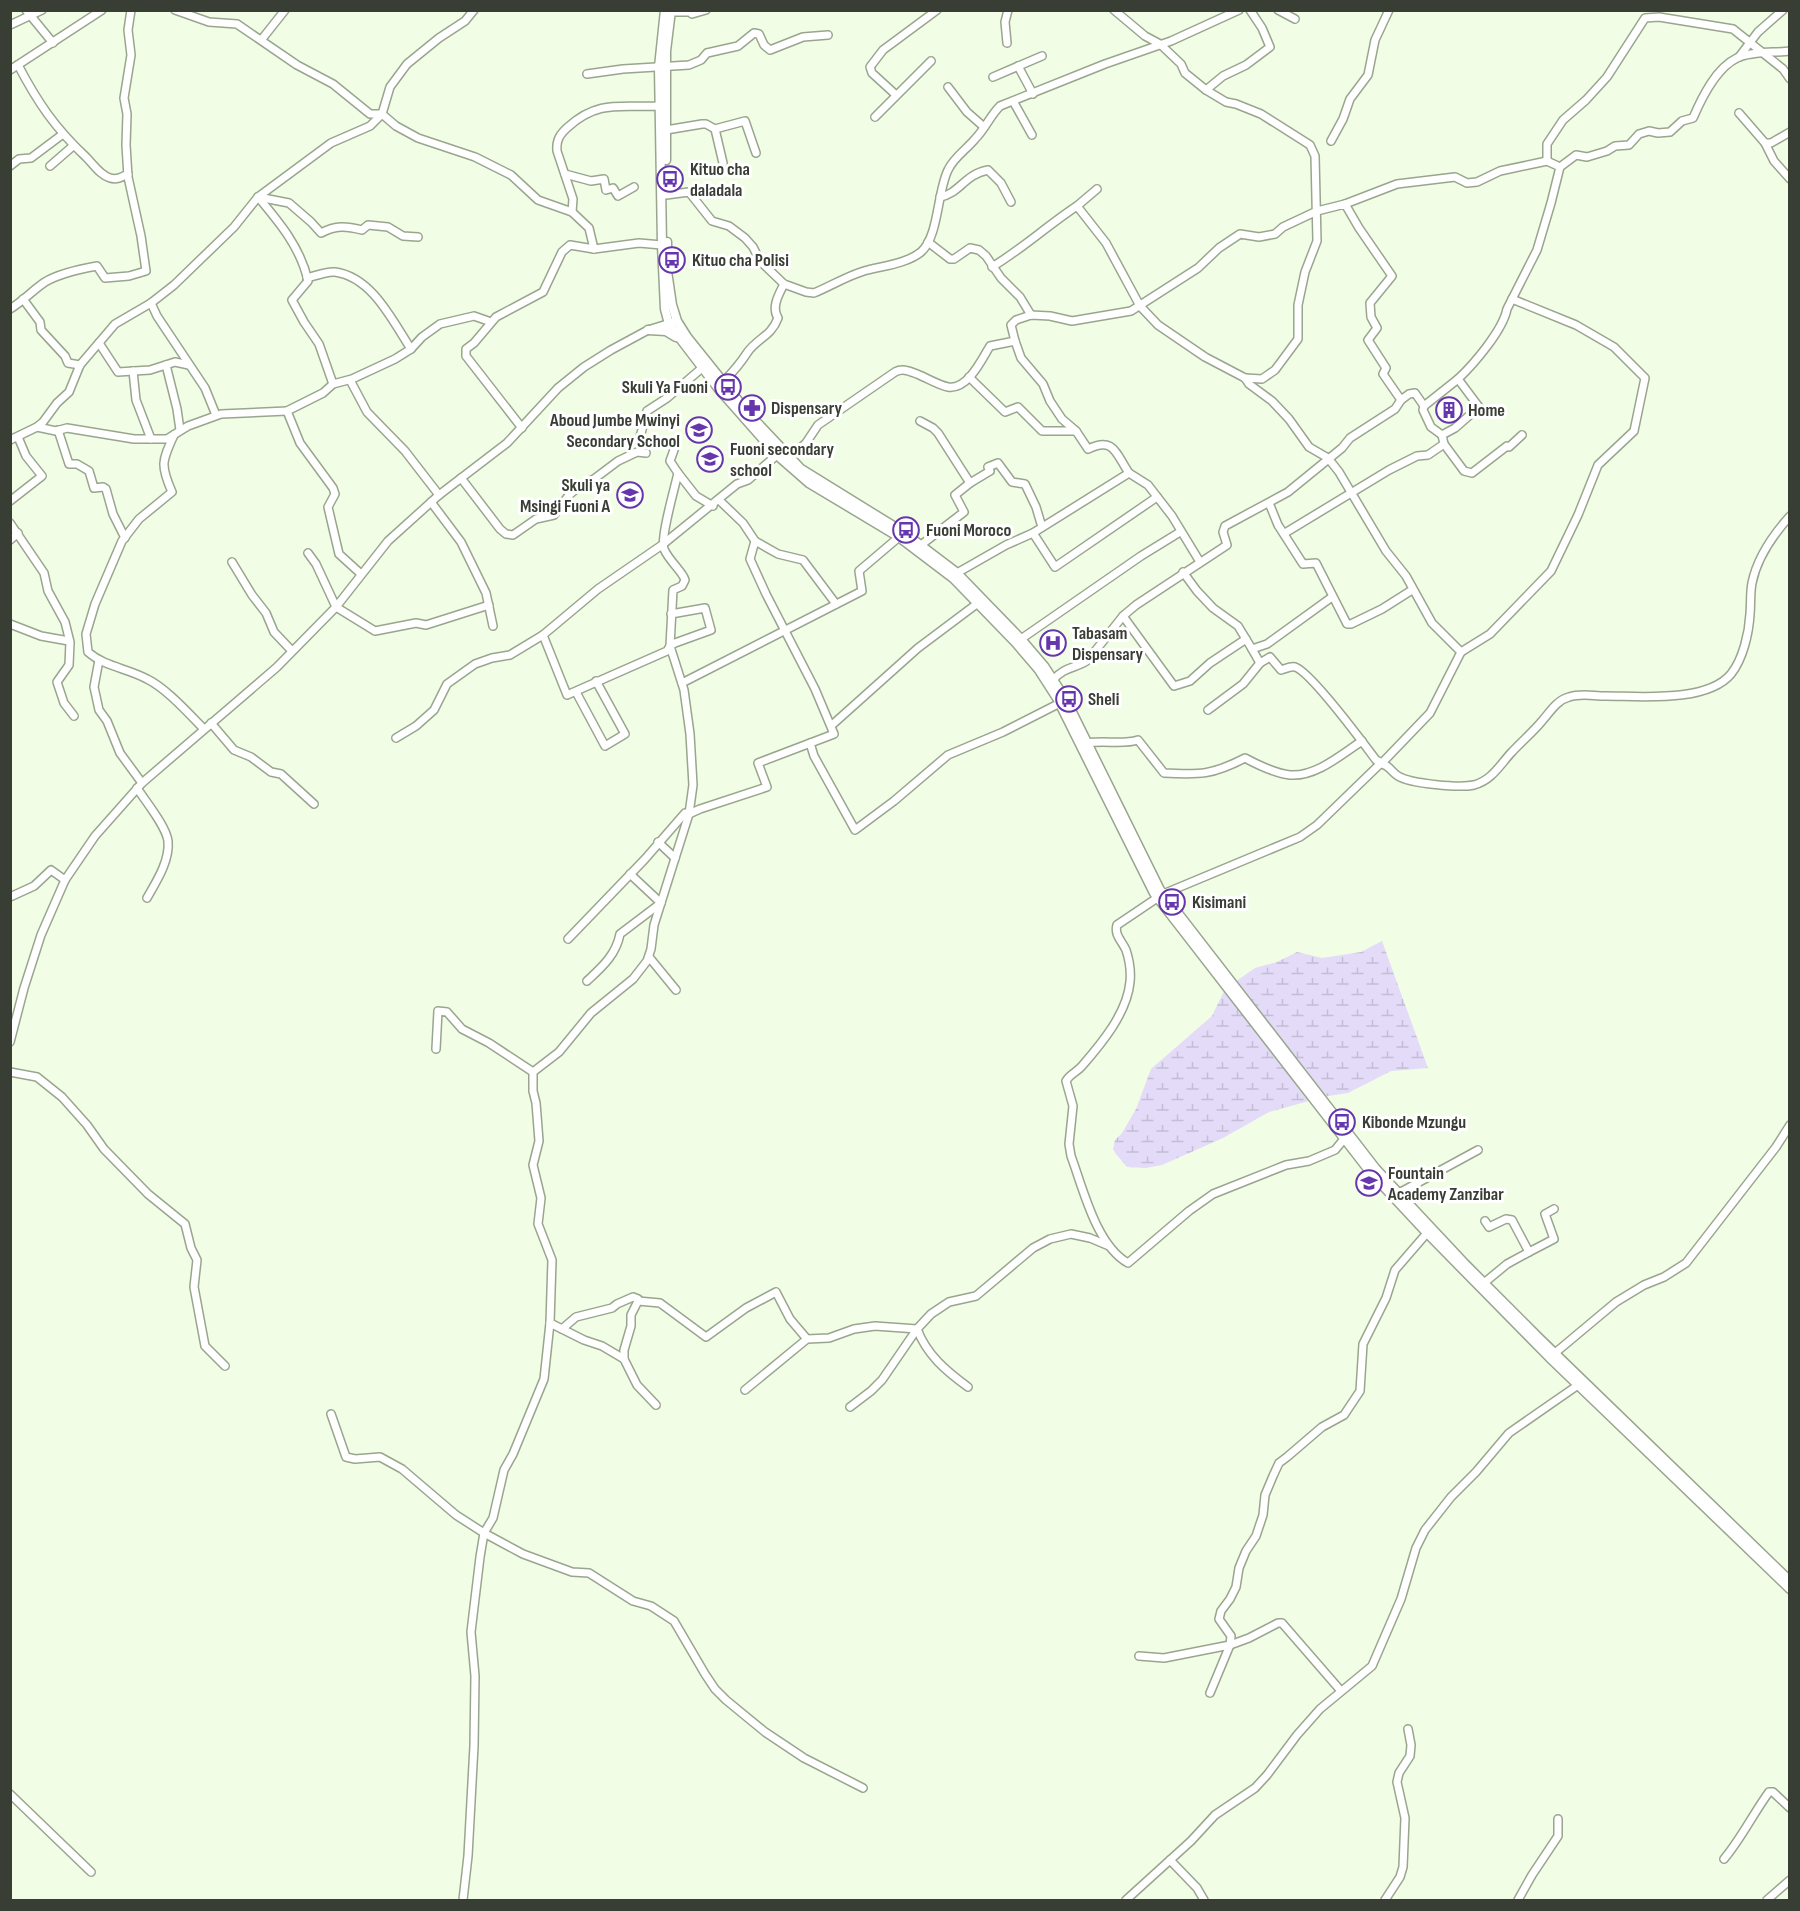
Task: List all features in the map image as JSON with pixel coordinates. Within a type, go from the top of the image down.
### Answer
[{"type":"main road","points":[[648,330],[664,316],[665,309],[660,106],[669,11]]},
{"type":"main road","points":[[663,67],[668,271],[673,322],[789,458],[812,477],[892,525],[957,573],[1021,639],[1053,680],[1136,859],[1160,896],[1320,1104],[1399,1194],[1555,1353],[1580,1383],[1790,1581]]},
{"type":"main road","points":[[665,309],[681,341],[777,455],[808,483],[899,537],[953,578],[1039,670],[1063,702],[1087,743],[1160,896]]},
{"type":"main road","points":[[648,330],[666,331],[681,341]]},
{"type":"main road","points":[[1320,1104],[1371,1173],[1427,1233],[1790,1590]]},
{"type":"street","points":[[10,25],[28,13],[42,10]]},
{"type":"street","points":[[10,70],[102,10]]},
{"type":"street","points":[[10,309],[45,282],[59,275],[97,266],[105,278],[129,276],[146,271],[128,174],[125,130],[127,114],[124,98],[131,55],[128,30],[131,10]]},
{"type":"street","points":[[175,10],[209,22],[237,24],[297,65],[333,84],[370,114],[382,114],[396,126],[418,138],[476,157],[511,175],[538,200],[572,212],[589,228],[594,249]]},
{"type":"street","points":[[262,39],[285,10]]},
{"type":"street","points":[[10,501],[42,476],[14,439],[37,427],[69,392],[80,365],[115,324],[152,303],[174,285],[234,226],[258,198],[331,143],[370,126],[382,114],[390,87],[407,64],[439,38],[465,21],[474,10]]},
{"type":"street","points":[[669,11],[692,14],[706,10]]},
{"type":"street","points":[[896,94],[872,73],[870,67],[878,54],[937,10]]},
{"type":"street","points":[[1007,43],[1005,22],[1008,10]]},
{"type":"street","points":[[1077,206],[1106,243],[1140,306],[1158,325],[1205,357],[1245,378],[1262,379],[1275,370],[1298,339],[1298,305],[1305,272],[1317,241],[1315,156],[1310,145],[1261,114],[1226,102],[1206,90],[1185,73],[1181,64],[1160,44],[1145,36],[1114,10]]},
{"type":"street","points":[[666,195],[689,192],[712,221],[729,226],[745,238],[760,261],[784,284],[814,293],[865,271],[881,268],[922,251],[928,242],[942,185],[950,167],[1000,106],[1160,44],[1239,10]]},
{"type":"street","points":[[1206,90],[1223,76],[1246,65],[1270,47],[1262,28],[1250,10]]},
{"type":"street","points":[[1278,10],[1294,19]]},
{"type":"street","points":[[1331,141],[1343,119],[1350,99],[1368,75],[1375,40],[1389,10]]},
{"type":"street","points":[[1424,406],[1458,379],[1491,339],[1505,317],[1537,250],[1560,167],[1576,155],[1587,157],[1615,146],[1629,145],[1640,134],[1649,131],[1670,132],[1682,121],[1693,118],[1707,87],[1739,57],[1758,32],[1783,10]]},
{"type":"street","points":[[28,13],[53,43]]},
{"type":"street","points":[[1547,161],[1547,144],[1563,120],[1607,77],[1645,18],[1659,17],[1733,29],[1783,69],[1790,79]]},
{"type":"street","points":[[587,74],[689,65],[697,62],[707,53],[732,48],[754,33],[759,34],[764,45],[770,50],[803,37],[828,35]]},
{"type":"street","points":[[1739,57],[1790,51]]},
{"type":"street","points":[[993,77],[1042,56]]},
{"type":"street","points":[[875,117],[931,61]]},
{"type":"street","points":[[18,65],[39,104],[73,146],[109,178],[116,179],[128,174]]},
{"type":"street","points":[[1018,66],[1033,94]]},
{"type":"street","points":[[948,87],[967,112],[984,127]]},
{"type":"street","points":[[1013,100],[1032,135]]},
{"type":"street","points":[[572,212],[573,199],[557,151],[556,142],[560,134],[580,116],[597,108],[660,106]]},
{"type":"street","points":[[1739,113],[1765,143],[1780,170],[1790,178]]},
{"type":"street","points":[[666,130],[702,124],[715,129],[745,121],[756,153]]},
{"type":"street","points":[[715,129],[723,164]]},
{"type":"street","points":[[1765,143],[1771,143],[1790,132]]},
{"type":"street","points":[[10,166],[19,159],[30,158],[63,134]]},
{"type":"street","points":[[50,166],[73,146]]},
{"type":"street","points":[[1200,562],[1148,485],[1129,473],[1113,448],[1108,444],[1098,444],[1088,449],[1076,432],[1062,419],[1050,401],[1043,384],[1021,358],[1011,325],[1016,320],[1031,315],[1072,321],[1116,315],[1140,306],[1198,268],[1219,248],[1239,234],[1259,237],[1275,234],[1283,227],[1317,211],[1345,204],[1397,184],[1455,177],[1467,183],[1477,182],[1500,171],[1547,161],[1560,167]]},
{"type":"street","points":[[940,197],[948,195],[977,172],[988,170],[1001,183],[1011,202]]},
{"type":"street","points":[[565,174],[591,181],[604,179],[606,189],[613,188],[618,196],[634,187]]},
{"type":"street","points":[[992,267],[1011,256],[1097,189]]},
{"type":"street","points":[[258,198],[289,203],[321,234],[344,225],[363,230],[368,225],[388,227],[403,236],[418,237]]},
{"type":"street","points":[[258,198],[285,229],[305,269],[308,281],[292,300],[319,344],[333,384]]},
{"type":"street","points":[[1345,204],[1392,276],[1370,303],[1371,317],[1377,328],[1368,340],[1386,368],[1383,374],[1401,400]]},
{"type":"street","points":[[928,242],[954,260],[970,248],[975,248],[986,256],[1000,278],[1020,297],[1031,315]]},
{"type":"street","points":[[522,428],[466,356],[466,349],[491,322],[543,292],[562,252],[570,245],[594,249],[639,243],[662,245]]},
{"type":"street","points":[[307,278],[333,271],[359,279],[388,315],[411,349]]},
{"type":"street","points":[[723,382],[747,353],[776,326],[778,318],[775,313],[776,303],[784,284]]},
{"type":"street","points":[[23,299],[40,322],[41,330],[65,356],[68,363],[80,365]]},
{"type":"street","points":[[1344,1139],[1335,1150],[1309,1161],[1286,1165],[1213,1194],[1189,1211],[1128,1263],[1121,1260],[1099,1231],[1071,1156],[1069,1144],[1073,1106],[1066,1081],[1071,1074],[1077,1072],[1100,1044],[1126,1000],[1130,981],[1129,967],[1126,950],[1115,927],[1160,896],[1300,837],[1317,825],[1382,764],[1430,713],[1461,652],[1491,634],[1551,571],[1598,465],[1634,431],[1645,378],[1614,347],[1576,326],[1512,299]]},
{"type":"street","points":[[152,303],[157,316],[205,388],[216,416]]},
{"type":"street","points":[[37,427],[58,430],[67,428],[134,439],[167,439],[216,416],[287,411],[323,393],[333,384],[350,380],[411,349],[422,337],[440,324],[474,316],[491,322]]},
{"type":"street","points":[[10,1042],[41,934],[65,880],[95,836],[140,786],[277,667],[336,607],[388,542],[439,495],[507,443],[558,388],[584,366],[648,330],[673,322]]},
{"type":"street","points":[[789,458],[806,443],[818,425],[895,372],[901,369],[948,387],[958,386],[969,378],[990,346],[1015,341]]},
{"type":"street","points":[[99,343],[118,372],[150,370],[175,362],[189,365]]},
{"type":"street","points":[[166,365],[177,409],[177,433],[163,459],[172,492],[139,519],[124,538],[95,604],[86,633],[88,651],[99,660],[149,680],[172,698],[204,729]]},
{"type":"street","points":[[461,478],[500,529],[506,534],[513,535],[536,519],[554,515],[569,495],[618,461],[637,452],[643,452],[640,437],[647,411],[667,398],[702,368]]},
{"type":"street","points":[[133,371],[136,400],[151,440]]},
{"type":"street","points":[[969,378],[1005,412],[1018,407],[1042,431],[1076,432]]},
{"type":"street","points":[[1245,378],[1289,419],[1309,447],[1328,458],[1339,472],[1386,550],[1406,576],[1432,623],[1461,652]]},
{"type":"street","points":[[1442,435],[1455,428],[1479,407],[1458,379]]},
{"type":"street","points":[[350,380],[367,412],[405,451],[439,495]]},
{"type":"street","points":[[1053,680],[1060,671],[1072,666],[1080,666],[1088,660],[1123,616],[1136,605],[1227,545],[1223,532],[1225,526],[1288,492],[1342,448],[1350,438],[1395,409],[1409,394],[1415,393],[1424,406],[1423,410],[1431,427],[1442,435],[1444,444],[1464,471],[1469,473],[1507,446],[1509,447],[1522,435]]},
{"type":"street","points":[[287,411],[300,443],[333,488],[335,494],[329,502],[329,513],[339,554],[361,574]]},
{"type":"street","points":[[920,421],[938,433],[970,483]]},
{"type":"street","points":[[58,430],[69,464],[77,464],[89,471],[94,488],[106,489],[113,514],[124,538]]},
{"type":"street","points":[[1285,533],[1389,470],[1417,456],[1428,455],[1444,444]]},
{"type":"street","points":[[675,447],[670,461],[696,496],[713,506]]},
{"type":"street","points":[[396,738],[416,726],[434,710],[447,684],[476,664],[510,655],[543,635],[598,589],[662,545],[713,506],[737,484],[748,480],[777,455]]},
{"type":"street","points":[[921,545],[964,512],[955,495],[990,471],[988,467],[998,463],[1012,482],[1023,484],[1028,488],[1042,527]]},
{"type":"street","points":[[533,1072],[559,1052],[591,1013],[633,979],[649,957],[654,925],[689,814],[693,785],[690,734],[682,683],[670,646],[673,590],[682,586],[685,580],[672,564],[662,545],[678,473]]},
{"type":"street","points":[[957,573],[1006,545],[1033,533],[1129,473]]},
{"type":"street","points":[[1033,533],[1055,567],[1157,497]]},
{"type":"street","points":[[719,500],[743,523],[755,541],[778,554],[803,560],[836,604]]},
{"type":"street","points":[[431,502],[461,542],[486,593],[493,626]]},
{"type":"street","points":[[1269,503],[1278,525],[1303,564],[1316,563],[1345,622],[1349,624],[1382,609],[1412,590]]},
{"type":"street","points":[[1208,710],[1243,684],[1260,663],[1270,657],[1281,670],[1289,667],[1298,669],[1325,696],[1376,760],[1399,776],[1413,781],[1451,787],[1484,782],[1497,771],[1556,705],[1568,697],[1585,694],[1658,696],[1697,692],[1718,685],[1731,673],[1743,649],[1750,614],[1751,586],[1757,567],[1770,542],[1790,516]]},
{"type":"street","points":[[10,524],[44,573],[48,591],[65,622],[69,641],[69,665],[57,682],[64,703],[74,716]]},
{"type":"street","points":[[1021,639],[1141,556],[1180,532]]},
{"type":"street","points":[[10,540],[18,533]]},
{"type":"street","points":[[682,683],[862,591],[859,571],[899,537]]},
{"type":"street","points":[[568,939],[645,859],[685,813],[689,814],[767,787],[758,763],[834,734],[832,725],[750,559],[755,541]]},
{"type":"street","points":[[308,553],[316,564],[336,607],[375,631],[416,623],[426,625],[489,605]]},
{"type":"street","points":[[232,562],[266,613],[274,632],[292,651]]},
{"type":"street","points":[[1183,572],[1214,609],[1238,626],[1260,663]]},
{"type":"street","points":[[1252,649],[1267,644],[1332,597]]},
{"type":"street","points":[[832,725],[918,648],[978,603]]},
{"type":"street","points":[[543,635],[567,695],[667,651],[670,646],[711,630],[705,608],[671,614]]},
{"type":"street","points":[[1123,616],[1174,686],[1190,681],[1210,663],[1246,639]]},
{"type":"street","points":[[10,624],[41,636],[69,641]]},
{"type":"street","points":[[99,660],[94,687],[96,703],[107,721],[120,753],[168,841],[164,867],[147,898]]},
{"type":"street","points":[[576,692],[605,746],[625,734],[596,681]]},
{"type":"street","points":[[810,743],[814,756],[855,830],[894,801],[948,755],[1003,732],[1063,702]]},
{"type":"street","points":[[211,723],[234,750],[252,757],[271,772],[280,774],[314,804]]},
{"type":"street","points":[[1087,743],[1102,740],[1128,744],[1137,740],[1164,773],[1190,775],[1209,773],[1222,770],[1245,758],[1288,775],[1302,775],[1362,741]]},
{"type":"street","points":[[658,842],[675,858]]},
{"type":"street","points":[[10,897],[34,886],[51,870],[65,880]]},
{"type":"street","points":[[630,874],[661,903]]},
{"type":"street","points":[[587,981],[608,962],[618,945],[620,934],[661,903]]},
{"type":"street","points":[[649,957],[676,990]]},
{"type":"street","points":[[436,1049],[438,1011],[447,1012],[462,1029],[489,1042],[533,1072]]},
{"type":"street","points":[[10,1072],[37,1077],[62,1097],[87,1125],[104,1149],[148,1194],[185,1224],[190,1248],[197,1260],[194,1287],[205,1346],[225,1366]]},
{"type":"street","points":[[463,1900],[468,1856],[474,1746],[475,1676],[471,1632],[484,1533],[493,1518],[504,1470],[513,1454],[544,1379],[550,1323],[552,1260],[538,1224],[541,1198],[533,1165],[538,1141],[533,1072]]},
{"type":"street","points":[[1555,1353],[1616,1302],[1686,1263],[1776,1147],[1790,1125]]},
{"type":"street","points":[[1399,1194],[1478,1150]]},
{"type":"street","points":[[1484,1283],[1507,1264],[1554,1239],[1545,1214],[1554,1209]]},
{"type":"street","points":[[1485,1221],[1489,1227],[1512,1220],[1530,1252]]},
{"type":"street","points":[[1210,1693],[1230,1645],[1231,1636],[1219,1619],[1221,1611],[1236,1587],[1239,1568],[1256,1536],[1263,1515],[1265,1495],[1273,1476],[1280,1463],[1322,1427],[1344,1415],[1360,1391],[1363,1344],[1386,1298],[1395,1270],[1427,1233]]},
{"type":"street","points":[[850,1407],[882,1380],[917,1329],[931,1314],[949,1302],[976,1296],[1033,1248],[1050,1239],[1071,1234],[1090,1238],[1109,1246]]},
{"type":"street","points":[[562,1329],[576,1317],[612,1308],[633,1297],[638,1301],[660,1303],[706,1338],[746,1308],[776,1292],[790,1319],[807,1340]]},
{"type":"street","points":[[638,1301],[631,1315],[624,1359],[637,1385],[656,1405]]},
{"type":"street","points":[[550,1323],[602,1346],[624,1359]]},
{"type":"street","points":[[745,1390],[807,1340],[829,1338],[854,1329],[875,1326],[917,1329]]},
{"type":"street","points":[[917,1329],[922,1343],[942,1368],[968,1386]]},
{"type":"street","points":[[1126,1900],[1215,1815],[1255,1788],[1320,1710],[1372,1666],[1401,1599],[1416,1548],[1425,1530],[1509,1433],[1580,1383]]},
{"type":"street","points":[[331,1414],[342,1451],[346,1457],[355,1459],[380,1456],[402,1469],[456,1515],[484,1533],[523,1554],[572,1572],[589,1573],[633,1601],[651,1606],[674,1622],[705,1674],[726,1700],[765,1732],[804,1758],[863,1788]]},
{"type":"street","points":[[1139,1656],[1164,1658],[1230,1645],[1282,1623],[1341,1691]]},
{"type":"street","points":[[1385,1900],[1400,1877],[1403,1867],[1406,1818],[1397,1782],[1410,1756],[1412,1745],[1408,1729]]},
{"type":"street","points":[[1724,1859],[1736,1845],[1739,1836],[1768,1792],[1773,1792],[1790,1808]]},
{"type":"street","points":[[10,1794],[91,1872]]},
{"type":"street","points":[[1518,1900],[1558,1836],[1558,1819]]},
{"type":"street","points":[[1170,1860],[1197,1888],[1204,1900]]},
{"type":"street","points":[[1767,1900],[1790,1880]]},
{"type":"green space","name":"Kibonde Mzungu","points":[[1382,941],[1428,1068],[1391,1071],[1348,1093],[1322,1097],[1235,982],[1255,968],[1277,962],[1297,952],[1322,958],[1361,952]]},
{"type":"green space","points":[[1225,989],[1309,1101],[1269,1112],[1223,1138],[1162,1165],[1146,1168],[1127,1167],[1113,1149],[1115,1140],[1122,1133],[1136,1109],[1151,1069],[1212,1016]]},
{"type":"place","name":"Kituo cha daladala","points":[[670,179]]},
{"type":"place","name":"Kituo cha Polisi","points":[[672,260]]},
{"type":"place","name":"Skuli Ya Fuoni","points":[[728,387]]},
{"type":"place","name":"Dispensary","points":[[752,408]]},
{"type":"place","name":"Home","points":[[1449,410]]},
{"type":"place","name":"Aboud Jumbe Mwinyi Secondary School","points":[[699,430]]},
{"type":"place","name":"Fuoni secondary school","points":[[710,459]]},
{"type":"place","name":"Skuli ya Msingi Fuoni A","points":[[630,495]]},
{"type":"place","name":"Fuoni Moroco","points":[[906,530]]},
{"type":"place","name":"Tabasam Dispensary","points":[[1053,643]]},
{"type":"place","name":"Sheli","points":[[1069,699]]},
{"type":"place","name":"Kisimani","points":[[1172,902]]},
{"type":"place","name":"Kibonde Mzungu","points":[[1342,1122]]},
{"type":"place","name":"Fountain Academy Zanzibar","points":[[1369,1183]]}]
